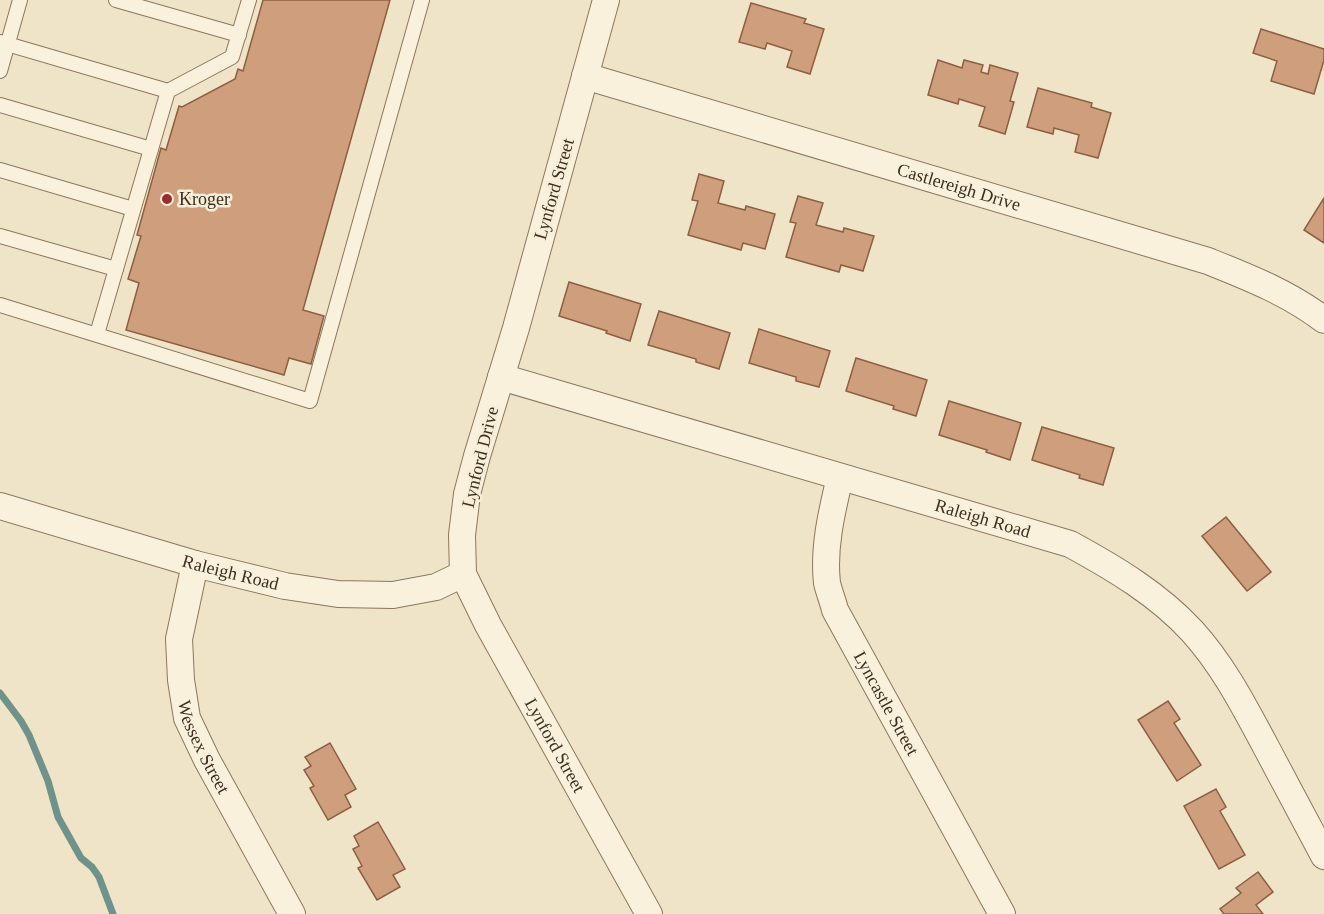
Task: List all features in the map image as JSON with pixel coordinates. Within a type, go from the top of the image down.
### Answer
[{"type":"street","name":"Lynford Street","points":[[501,377],[606,0]]},
{"type":"street","name":"Castlereigh Drive","points":[[585,76],[1208,261],[1262,283],[1324,320]]},
{"type":"street","name":"Raleigh Road","points":[[501,377],[1070,544],[1108,564],[1153,595],[1191,630],[1215,659],[1240,699],[1324,856]]},
{"type":"street","name":"Lynford Drive","points":[[464,574],[462,535],[467,494],[501,377]]},
{"type":"street","name":"Lyncastle Street","points":[[840,477],[827,549],[828,584],[835,610],[1002,914]]},
{"type":"street","name":"Raleigh Road","points":[[0,506],[195,564],[285,586],[338,594],[393,595],[436,587],[464,574]]},
{"type":"street","name":"Wessex Street","points":[[195,564],[178,639],[187,718],[207,760],[292,914]]},
{"type":"street","name":"Lynford Street","points":[[464,574],[489,626],[650,914]]},
{"type":"lane","points":[[0,71],[4,43],[21,0]]},
{"type":"lane","points":[[116,0],[239,35]]},
{"type":"lane","points":[[4,43],[168,91],[232,57],[249,0]]},
{"type":"lane","points":[[0,304],[310,400],[422,0]]},
{"type":"lane","points":[[97,334],[168,91]]},
{"type":"lane","points":[[0,105],[151,149]]},
{"type":"lane","points":[[0,170],[133,209]]},
{"type":"lane","points":[[0,236],[116,269]]},
{"type":"building","points":[[263,0],[390,0],[303,310],[324,316],[311,364],[289,358],[284,375],[126,330],[139,283],[128,279],[141,236],[137,235],[161,148],[166,150],[179,106],[182,107],[235,79],[238,69],[243,71]]},
{"type":"building","points":[[751,3],[806,19],[804,23],[824,29],[810,74],[787,67],[792,51],[767,43],[765,49],[739,42]]},
{"type":"building","points":[[1261,29],[1324,49],[1324,60],[1314,94],[1271,81],[1277,61],[1253,53]]},
{"type":"building","points":[[938,60],[962,68],[964,60],[983,65],[981,72],[988,74],[990,65],[1018,73],[1010,101],[1014,102],[1005,134],[979,126],[985,107],[959,99],[958,104],[928,95]]},
{"type":"building","points":[[1038,88],[1092,103],[1091,107],[1111,113],[1098,158],[1075,152],[1079,135],[1054,128],[1053,134],[1027,127]]},
{"type":"building","points":[[699,174],[724,181],[718,203],[745,210],[746,206],[775,214],[765,249],[743,243],[741,250],[688,235],[698,201],[692,200]]},
{"type":"building","points":[[798,196],[823,203],[816,225],[843,232],[844,228],[874,236],[863,271],[841,265],[839,272],[786,257],[796,223],[790,222]]},
{"type":"building","points":[[1324,198],[1324,243],[1304,230]]},
{"type":"building","points":[[569,282],[641,304],[630,341],[559,316]]},
{"type":"building","points":[[659,311],[730,333],[719,369],[696,362],[696,359],[648,345]]},
{"type":"building","points":[[759,329],[830,351],[819,387],[796,381],[796,377],[749,363]]},
{"type":"building","points":[[856,358],[927,380],[916,416],[893,409],[894,406],[846,391]]},
{"type":"building","points":[[949,401],[1021,423],[1010,460],[939,435]]},
{"type":"building","points":[[1042,427],[1114,448],[1103,485],[1032,460]]},
{"type":"building","points":[[1226,517],[1271,572],[1247,591],[1202,536]]},
{"type":"building","points":[[1168,701],[1180,719],[1174,723],[1201,765],[1177,781],[1138,720]]},
{"type":"building","points":[[330,743],[356,789],[345,795],[351,807],[328,820],[310,788],[314,786],[304,770],[311,766],[305,757]]},
{"type":"building","points":[[1216,789],[1226,807],[1220,811],[1245,855],[1219,869],[1184,806]]},
{"type":"building","points":[[378,822],[405,869],[393,875],[400,887],[377,900],[358,868],[362,866],[353,849],[359,846],[354,836]]},
{"type":"building","points":[[1258,872],[1273,892],[1256,905],[1263,914],[1224,914],[1220,909],[1241,893],[1236,888]]},
{"type":"waterway","points":[[0,693],[29,735],[48,781],[58,817],[81,858],[99,877],[113,914]]},
{"type":"place","name":"Kroger","points":[[167,199]]}]
